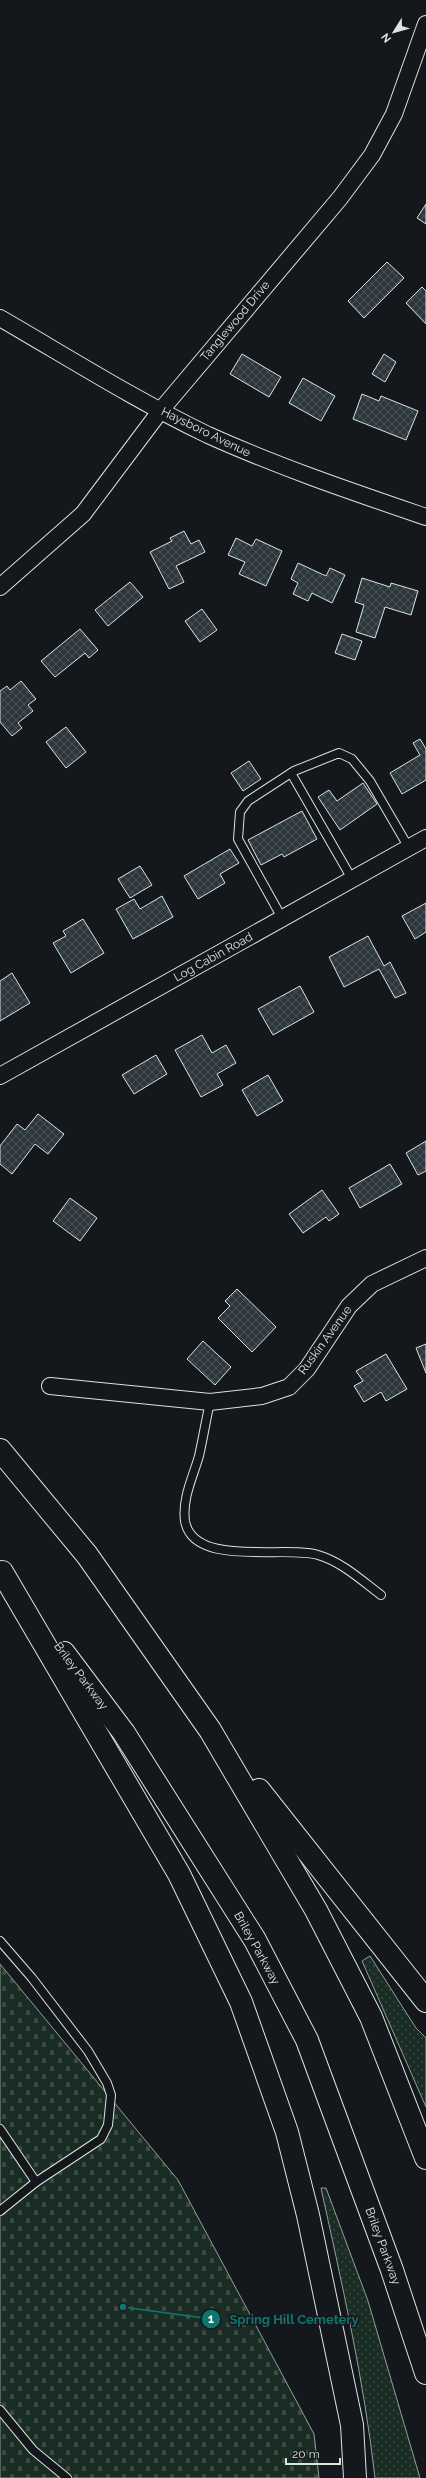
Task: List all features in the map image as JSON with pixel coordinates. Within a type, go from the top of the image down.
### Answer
[{"type":"highway","points":[[0,1450],[87,1555],[210,1730],[426,2001]]},
{"type":"highway","points":[[1,1570],[179,1874],[241,2002],[287,2132],[308,2215],[352,2425],[355,2478]]},
{"type":"highway","name":"Briley Parkway","points":[[1,1570],[124,1733],[255,1940],[307,2040],[392,2270],[426,2373]]},
{"type":"highway","points":[[210,1730],[316,1910],[371,2017],[426,2158]]},
{"type":"street","name":"Tanglewood Drive","points":[[0,587],[83,514],[161,410],[340,198],[372,156],[394,114],[426,24]]},
{"type":"street","name":"Haysboro Avenue","points":[[0,318],[161,410],[262,459],[426,517]]},
{"type":"street","name":"Log Cabin Road","points":[[0,1076],[426,838]]},
{"type":"street","name":"Ruskin Avenue","points":[[50,1386],[210,1402],[262,1396],[289,1387],[307,1369],[349,1306],[372,1284],[426,1258]]},
{"type":"lane","points":[[282,918],[238,839],[240,812],[248,801],[291,773],[339,753],[352,759],[370,780],[409,848]]},
{"type":"lane","points":[[291,773],[352,879]]},
{"type":"lane","points":[[210,1402],[199,1455],[185,1500],[185,1521],[190,1532],[198,1542],[216,1549],[316,1554],[339,1563],[381,1595]]},
{"type":"lane","points":[[0,1941],[32,1978],[88,2051],[108,2083],[111,2095],[108,2125],[101,2139],[36,2182],[0,2211]]},
{"type":"lane","points":[[0,2129],[36,2182]]},
{"type":"lane","points":[[2,2415],[32,2450],[67,2478]]},
{"type":"green space","points":[[370,1956],[416,2028],[426,2038],[426,2107],[362,1961]]},
{"type":"green space","points":[[0,1964],[178,2180],[314,2434],[319,2478],[0,2478]]},
{"type":"green space","points":[[321,2188],[326,2188],[368,2301],[420,2478],[375,2478],[359,2368]]},
{"type":"building","points":[[426,204],[426,224],[417,218]]},
{"type":"building","points":[[387,262],[404,278],[364,318],[348,301]]},
{"type":"building","points":[[422,287],[426,291],[426,324],[406,303]]},
{"type":"building","points":[[242,354],[281,377],[269,397],[230,374]]},
{"type":"building","points":[[384,354],[396,362],[385,382],[372,374]]},
{"type":"building","points":[[303,378],[335,396],[321,421],[289,403]]},
{"type":"building","points":[[362,394],[379,401],[381,396],[418,411],[406,440],[353,419]]},
{"type":"building","points":[[184,531],[191,544],[199,540],[205,552],[176,566],[184,582],[169,589],[150,552],[172,541],[170,538]]},
{"type":"building","points":[[236,538],[252,546],[256,539],[282,551],[266,586],[239,574],[245,562],[228,555]]},
{"type":"building","points":[[298,563],[326,576],[330,568],[345,575],[332,603],[312,593],[308,601],[293,594],[298,583],[291,579]]},
{"type":"building","points":[[362,578],[390,587],[391,583],[418,591],[411,615],[385,607],[375,638],[356,632],[364,605],[355,602]]},
{"type":"building","points":[[130,582],[143,597],[108,626],[95,610]]},
{"type":"building","points":[[202,609],[217,630],[200,642],[185,621]]},
{"type":"building","points":[[80,629],[98,650],[89,658],[85,653],[55,677],[41,661]]},
{"type":"building","points":[[342,634],[362,641],[355,660],[335,653]]},
{"type":"building","points":[[21,681],[36,699],[28,705],[33,711],[18,723],[22,728],[12,736],[0,722],[0,691],[7,686],[10,690]]},
{"type":"building","points":[[66,727],[86,752],[66,768],[46,742]]},
{"type":"building","points":[[420,739],[426,749],[426,780],[402,794],[390,773],[420,755],[413,743]]},
{"type":"building","points":[[249,761],[261,779],[243,791],[231,773]]},
{"type":"building","points":[[363,783],[377,804],[340,830],[318,797],[329,790],[337,801]]},
{"type":"building","points":[[302,811],[317,839],[284,857],[282,854],[261,865],[248,840]]},
{"type":"building","points":[[230,849],[239,863],[220,874],[225,883],[198,899],[184,876]]},
{"type":"building","points":[[140,866],[152,885],[130,898],[118,879]]},
{"type":"building","points":[[162,896],[173,917],[133,939],[116,909],[134,899],[140,909]]},
{"type":"building","points":[[426,903],[426,932],[415,939],[402,916]]},
{"type":"building","points":[[83,919],[104,953],[71,973],[53,943],[66,936],[63,931]]},
{"type":"building","points":[[368,936],[384,966],[390,962],[406,993],[395,998],[379,969],[344,987],[329,957]]},
{"type":"building","points":[[12,973],[30,1003],[0,1021],[0,981]]},
{"type":"building","points":[[300,986],[314,1012],[273,1035],[258,1009]]},
{"type":"building","points":[[202,1035],[212,1053],[226,1045],[236,1063],[217,1074],[223,1085],[201,1097],[175,1050]]},
{"type":"building","points":[[156,1055],[167,1074],[134,1094],[122,1075]]},
{"type":"building","points":[[268,1075],[283,1101],[257,1116],[242,1090]]},
{"type":"building","points":[[38,1114],[64,1134],[48,1154],[35,1144],[12,1174],[0,1164],[0,1146],[17,1124],[25,1130]]},
{"type":"building","points":[[426,1141],[426,1171],[418,1175],[406,1153]]},
{"type":"building","points":[[390,1164],[402,1184],[360,1208],[349,1188]]},
{"type":"building","points":[[322,1190],[339,1214],[329,1221],[326,1217],[303,1233],[289,1214]]},
{"type":"building","points":[[70,1198],[97,1218],[80,1241],[53,1221]]},
{"type":"building","points":[[237,1289],[276,1327],[252,1352],[218,1318],[230,1306],[225,1301]]},
{"type":"building","points":[[203,1341],[231,1367],[215,1385],[187,1359]]},
{"type":"building","points":[[426,1344],[426,1373],[416,1348]]},
{"type":"building","points":[[386,1354],[407,1389],[386,1401],[381,1392],[364,1402],[354,1386],[363,1381],[356,1371]]},
{"type":"place","name":"Spring Hill Cemetery","points":[[123,2307]]}]
